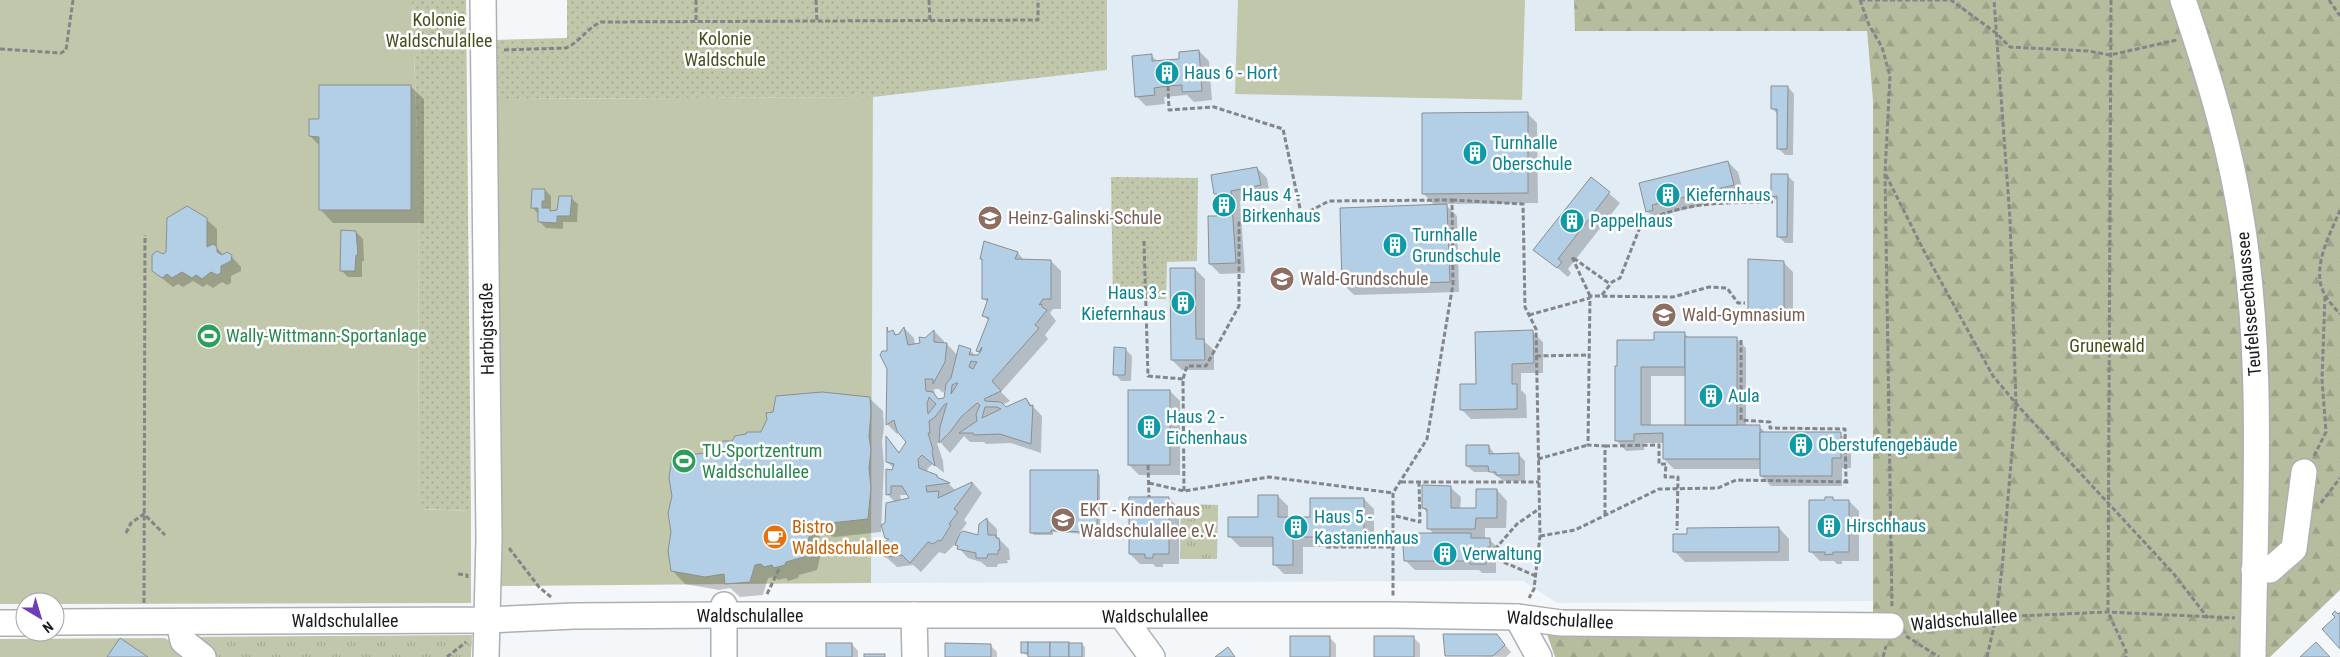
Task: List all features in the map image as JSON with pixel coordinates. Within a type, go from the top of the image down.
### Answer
[{"type":"street","name":"Harbigstraße","points":[[477,649],[486,620],[488,520],[490,163],[483,50],[483,0]]},
{"type":"street","name":"Teufelsseechaussee","points":[[2183,0],[2210,85],[2231,164],[2242,221],[2251,295],[2255,371],[2254,570],[2241,614],[2253,657]]},
{"type":"street","points":[[2254,570],[2270,570],[2294,549],[2304,472]]},
{"type":"street","name":"Waldschulallee","points":[[65,622],[486,620],[724,610],[757,616],[1122,616],[1393,608],[1522,608],[1561,623],[1891,626]]},
{"type":"street","points":[[1522,608],[1539,657]]},
{"type":"street","points":[[724,610],[724,657]]},
{"type":"street","points":[[914,615],[915,657]]},
{"type":"street","points":[[1122,616],[1152,657]]},
{"type":"street","points":[[179,622],[183,641],[203,657]]},
{"type":"street","points":[[0,623],[15,623]]},
{"type":"path","points":[[0,49],[61,53],[66,50],[73,0]]},
{"type":"path","points":[[696,0],[696,23]]},
{"type":"path","points":[[816,0],[817,22]]},
{"type":"path","points":[[929,0],[930,21]]},
{"type":"path","points":[[483,50],[566,48],[574,45],[591,28],[601,22],[1038,20],[1038,0]]},
{"type":"path","points":[[1939,657],[1891,626],[1892,550],[1885,174],[1890,76],[1882,47],[1869,25],[1860,0],[1951,0],[1996,33],[2010,47],[2088,51],[2110,56],[2178,40],[2180,48]]},
{"type":"path","points":[[1987,657],[1996,617],[2016,404],[2016,351],[2010,219],[1994,0]]},
{"type":"path","points":[[2111,0],[2108,612],[2126,651],[2126,657]]},
{"type":"path","points":[[2329,0],[2340,16]]},
{"type":"path","points":[[1168,86],[1169,110],[1214,107],[1283,129],[1301,213]]},
{"type":"path","points":[[1885,174],[1923,249],[1993,376],[2016,404],[2173,573],[2208,618]]},
{"type":"path","points":[[1184,491],[1183,378],[1187,366],[1206,366],[1239,306],[1239,223],[1310,212],[1329,200],[1452,200],[1524,204],[1525,307],[1536,330],[1540,536],[1534,589],[1522,608]]},
{"type":"path","points":[[1393,608],[1393,493],[1427,440],[1453,284],[1452,200]]},
{"type":"path","points":[[1602,296],[1610,284],[1620,278],[1642,222],[1666,211],[1700,204],[1773,202]]},
{"type":"path","points":[[2304,472],[2319,449],[2326,432],[2322,380],[2325,295],[2320,273],[2324,249],[2340,210]]},
{"type":"path","points":[[144,606],[146,235]]},
{"type":"path","points":[[1144,241],[1148,376],[1183,378]]},
{"type":"path","points":[[1588,445],[1590,297],[1572,257],[1610,284]]},
{"type":"path","points":[[1529,315],[1590,297],[1673,297],[1708,287],[1727,288],[1738,303],[1745,303]]},
{"type":"path","points":[[2325,295],[2340,314]]},
{"type":"path","points":[[1540,536],[1575,530],[1659,489],[1718,488],[1736,480],[1848,482],[1844,429],[1770,428],[1770,422],[1741,420],[1741,340]]},
{"type":"path","points":[[1536,356],[1589,355]]},
{"type":"path","points":[[1538,460],[1588,445],[1659,444],[1658,464],[1666,464],[1665,477],[1678,477],[1677,530]]},
{"type":"path","points":[[1605,446],[1605,515]]},
{"type":"path","points":[[1148,465],[1149,497]]},
{"type":"path","points":[[1149,483],[1184,491],[1269,477],[1393,493]]},
{"type":"path","points":[[1400,482],[1538,482]]},
{"type":"path","points":[[1396,516],[1420,522],[1420,482]]},
{"type":"path","points":[[1536,576],[1489,556],[1517,524],[1539,508]]},
{"type":"path","points":[[126,532],[131,523],[144,514]]},
{"type":"path","points":[[144,514],[165,535]]},
{"type":"path","points":[[488,520],[539,587],[574,616]]},
{"type":"path","points":[[1326,547],[1393,547]]},
{"type":"path","points":[[757,616],[780,567]]},
{"type":"path","name":"Waldschulallee","points":[[1891,626],[1996,617],[2108,612],[2208,618],[2241,614]]},
{"type":"path","points":[[447,657],[477,649]]},
{"type":"shaded area","points":[[1107,0],[1574,0],[1575,31],[1867,31],[1873,101],[1874,601],[1557,603],[1523,581],[871,583],[873,97],[1106,70]]},
{"type":"green space","name":"Wally-Wittmann-Sportanlage","points":[[0,0],[412,0],[418,162],[419,509],[471,511],[471,603],[65,604],[65,592],[15,592],[15,604],[0,604]]},
{"type":"green space","name":"Kolonie Waldschulallee","points":[[412,0],[466,0],[471,511],[419,509],[418,162]]},
{"type":"green space","name":"Kolonie Waldschule","points":[[567,0],[1107,0],[1107,70],[873,97],[493,99],[494,40],[567,38]]},
{"type":"green space","points":[[1238,0],[1525,0],[1522,100],[1235,94]]},
{"type":"green space","name":"Grunewald","points":[[1574,0],[2340,0],[2340,590],[2270,657],[1555,657],[1547,634],[1873,630],[1873,101],[1867,31],[1575,31]]},
{"type":"green space","name":"TU-Sportzentrum Waldschulallee","points":[[873,97],[871,583],[496,586],[493,99]]},
{"type":"green space","points":[[1111,177],[1198,178],[1197,261],[1167,262],[1166,299],[1113,299]]},
{"type":"green space","points":[[1181,504],[1218,505],[1217,559],[1180,559]]},
{"type":"green space","points":[[472,635],[471,657],[217,657],[189,637]]},
{"type":"green space","points":[[165,638],[192,657],[0,657],[0,639],[15,639],[15,642],[65,642],[65,639]]},
{"type":"building","name":"Haus 6 - Hort","points":[[1199,50],[1202,91],[1182,92],[1182,85],[1168,86],[1154,88],[1155,95],[1135,97],[1132,56],[1152,54],[1152,61],[1179,59],[1179,52]]},
{"type":"building","points":[[319,85],[411,85],[411,210],[319,210],[319,137],[309,136],[309,119],[319,119]]},
{"type":"building","points":[[1771,86],[1788,86],[1787,149],[1777,149],[1777,109],[1771,109]]},
{"type":"building","name":"Turnhalle Oberschule","points":[[1528,112],[1528,193],[1422,194],[1422,113]]},
{"type":"building","name":"Kiefernhaus","points":[[1728,161],[1734,185],[1652,205],[1653,210],[1646,212],[1639,183]]},
{"type":"building","name":"Haus 4 - Birkenhaus","points":[[1257,167],[1261,185],[1231,191],[1236,263],[1209,264],[1208,216],[1217,216],[1217,194],[1214,194],[1211,175]]},
{"type":"building","points":[[1771,174],[1788,174],[1787,237],[1777,237],[1777,196],[1771,197]]},
{"type":"building","name":"Pappelhaus","points":[[1591,177],[1610,192],[1558,259],[1562,262],[1557,268],[1533,250]]},
{"type":"building","points":[[532,189],[545,189],[545,201],[542,201],[542,208],[550,208],[550,211],[557,210],[559,196],[572,196],[570,216],[557,216],[557,223],[538,222],[538,208],[531,208]]},
{"type":"building","name":"Turnhalle Grundschule","points":[[1447,204],[1450,282],[1342,285],[1340,208]]},
{"type":"building","points":[[187,206],[207,218],[207,247],[213,244],[217,247],[217,252],[222,255],[227,252],[232,255],[231,261],[221,266],[221,273],[217,275],[211,272],[202,279],[196,275],[192,278],[182,272],[172,278],[167,274],[162,278],[152,271],[152,255],[157,251],[163,254],[166,252],[167,218]]},
{"type":"building","points":[[341,230],[356,231],[358,255],[356,255],[355,271],[340,271]]},
{"type":"building","points":[[984,241],[1018,252],[1015,259],[1051,260],[1051,299],[1043,299],[1039,305],[1042,304],[1042,307],[1047,310],[1035,325],[1039,328],[992,381],[1001,391],[984,399],[985,401],[1001,402],[1006,407],[1026,398],[1030,406],[1033,405],[1031,444],[1000,434],[974,435],[973,433],[959,433],[977,421],[976,414],[980,405],[977,403],[962,416],[939,443],[940,427],[947,403],[944,405],[935,417],[929,421],[930,433],[928,433],[935,466],[922,455],[918,459],[919,468],[937,475],[937,477],[950,483],[926,486],[927,492],[939,491],[938,498],[972,482],[972,485],[954,509],[958,512],[949,524],[951,525],[941,541],[939,540],[933,544],[928,542],[910,563],[902,555],[885,557],[886,541],[889,539],[885,538],[881,525],[885,523],[886,503],[909,498],[902,486],[891,486],[891,494],[886,495],[886,469],[892,470],[894,464],[886,462],[886,436],[899,453],[906,442],[897,431],[894,420],[886,425],[887,369],[880,355],[882,351],[887,351],[887,327],[888,332],[893,330],[895,335],[899,334],[904,327],[908,345],[920,343],[919,337],[925,338],[934,330],[934,342],[947,343],[945,362],[933,384],[933,379],[925,379],[926,391],[933,392],[938,399],[944,398],[946,384],[951,378],[959,345],[971,349],[969,355],[978,355],[981,351],[982,347],[979,352],[976,351],[989,318],[982,316],[988,299],[982,299],[982,259],[980,259]],"holes":[[[971,361],[977,362],[973,369],[969,367]],[[958,383],[951,394],[952,385]],[[929,397],[936,404],[928,414],[927,404]],[[985,407],[1001,409],[982,418]]]},
{"type":"building","points":[[1748,259],[1784,261],[1784,313],[1748,314]]},
{"type":"building","name":"Haus 3 - Kiefernhaus","points":[[1170,268],[1195,268],[1196,339],[1204,339],[1205,360],[1171,360]]},
{"type":"building","points":[[1533,330],[1534,363],[1512,364],[1512,384],[1517,384],[1517,409],[1460,410],[1460,384],[1476,384],[1475,332]]},
{"type":"building","points":[[1654,332],[1685,332],[1685,367],[1641,367],[1641,425],[1760,425],[1760,459],[1663,459],[1663,433],[1634,434],[1634,441],[1615,441],[1617,340],[1654,340]]},
{"type":"building","name":"Aula","points":[[1685,337],[1737,337],[1737,425],[1685,425]]},
{"type":"building","points":[[1114,347],[1126,348],[1125,375],[1113,375]]},
{"type":"building","name":"Haus 2 - Eichenhaus","points":[[1128,390],[1170,390],[1170,465],[1128,465]]},
{"type":"building","points":[[822,392],[870,397],[869,436],[871,450],[869,468],[871,488],[868,519],[821,524],[807,521],[805,529],[810,534],[804,557],[786,562],[785,565],[774,568],[772,565],[764,567],[761,564],[755,565],[750,582],[725,584],[724,574],[705,577],[671,571],[668,551],[671,532],[668,513],[672,496],[669,478],[672,457],[705,453],[720,455],[723,441],[732,441],[735,436],[746,434],[747,432],[761,432],[767,419],[766,413],[773,412],[776,396]]},
{"type":"building","name":"Oberstufengebäude","points":[[1760,432],[1841,432],[1841,458],[1832,458],[1832,476],[1760,476]]},
{"type":"building","points":[[1466,445],[1489,445],[1489,454],[1519,453],[1519,475],[1496,475],[1496,472],[1489,472],[1488,466],[1466,466]]},
{"type":"building","points":[[1030,470],[1098,470],[1097,533],[1051,530],[1051,533],[1030,533]]},
{"type":"building","points":[[1422,485],[1451,486],[1451,508],[1476,508],[1476,489],[1497,489],[1497,518],[1476,518],[1475,529],[1427,529],[1427,509],[1422,508]]},
{"type":"building","name":"Haus 5 - Kastanienhaus","points":[[1258,495],[1278,495],[1278,517],[1310,517],[1310,498],[1364,498],[1364,537],[1293,537],[1293,565],[1273,565],[1273,537],[1228,537],[1228,517],[1258,517]]},
{"type":"building","points":[[1129,497],[1169,497],[1169,554],[1153,554],[1153,558],[1145,558],[1145,554],[1129,554]]},
{"type":"building","name":"Hirschhaus","points":[[1825,497],[1833,497],[1833,500],[1849,500],[1849,552],[1833,552],[1833,554],[1825,555],[1825,552],[1809,552],[1809,500],[1825,500]]},
{"type":"building","points":[[987,518],[988,535],[996,535],[996,538],[999,538],[1000,550],[998,550],[998,554],[988,554],[987,558],[976,558],[976,553],[957,549],[958,546],[955,545],[960,533],[963,531],[978,535],[979,524]]},
{"type":"building","points":[[1779,527],[1779,552],[1673,552],[1673,534],[1687,534],[1687,528]]},
{"type":"building","name":"Verwaltung","points":[[1402,533],[1471,533],[1471,538],[1490,538],[1490,547],[1487,547],[1486,564],[1470,564],[1470,561],[1404,561]]},
{"type":"building","points":[[2335,611],[2338,614],[2340,612],[2340,649],[2322,629],[2335,617],[2332,614]]},
{"type":"building","points":[[1443,634],[1497,634],[1505,645],[1493,656],[1445,656]]},
{"type":"building","points":[[1290,636],[1330,636],[1330,657],[1290,657]]},
{"type":"building","points":[[1374,636],[1414,636],[1414,657],[1374,657]]},
{"type":"building","points":[[120,638],[148,657],[107,657]]},
{"type":"building","points":[[1021,642],[1028,642],[1028,653],[1021,653]]},
{"type":"building","points":[[1028,642],[1050,642],[1050,657],[1028,657]]},
{"type":"building","points":[[1050,642],[1069,642],[1069,657],[1050,657]]},
{"type":"building","points":[[2316,642],[2330,657],[2300,657]]},
{"type":"building","points":[[826,643],[852,643],[852,657],[826,657]]},
{"type":"building","points":[[945,643],[991,644],[991,657],[945,657]]},
{"type":"building","points":[[1069,643],[1082,643],[1082,657],[1069,657]]},
{"type":"building","points":[[1228,647],[1235,657],[1215,657]]},
{"type":"building","points":[[864,654],[885,654],[885,657],[864,657]]},
{"type":"place","name":"Haus 6 - Hort","points":[[1167,73]]},
{"type":"place","name":"Turnhalle Oberschule","points":[[1475,153]]},
{"type":"place","name":"Kiefernhaus","points":[[1668,195]]},
{"type":"place","name":"Haus 4 - Birkenhaus","points":[[1224,205]]},
{"type":"place","name":"Heinz-Galinski-Schule","points":[[990,218]]},
{"type":"place","name":"Pappelhaus","points":[[1572,221]]},
{"type":"place","name":"Turnhalle Grundschule","points":[[1395,245]]},
{"type":"place","name":"Wald-Grundschule","points":[[1282,279]]},
{"type":"place","name":"Haus 3 - Kiefernhaus","points":[[1183,303]]},
{"type":"place","name":"Wald-Gymnasium","points":[[1664,315]]},
{"type":"place","name":"Wally-Wittmann-Sportanlage","points":[[209,336]]},
{"type":"place","name":"Aula","points":[[1711,396]]},
{"type":"place","name":"Haus 2 - Eichenhaus","points":[[1149,427]]},
{"type":"place","name":"Oberstufengebäude","points":[[1801,445]]},
{"type":"place","name":"TU-Sportzentrum Waldschulallee","points":[[684,461]]},
{"type":"place","name":"EKT - Kinderhaus Waldschulallee e.V.","points":[[1063,520]]},
{"type":"place","name":"Hirschhaus","points":[[1829,526]]},
{"type":"place","name":"Haus 5 - Kastanienhaus","points":[[1296,527]]},
{"type":"place","name":"Bistro Waldschulallee","points":[[775,537]]},
{"type":"place","name":"Verwaltung","points":[[1445,554]]}]
